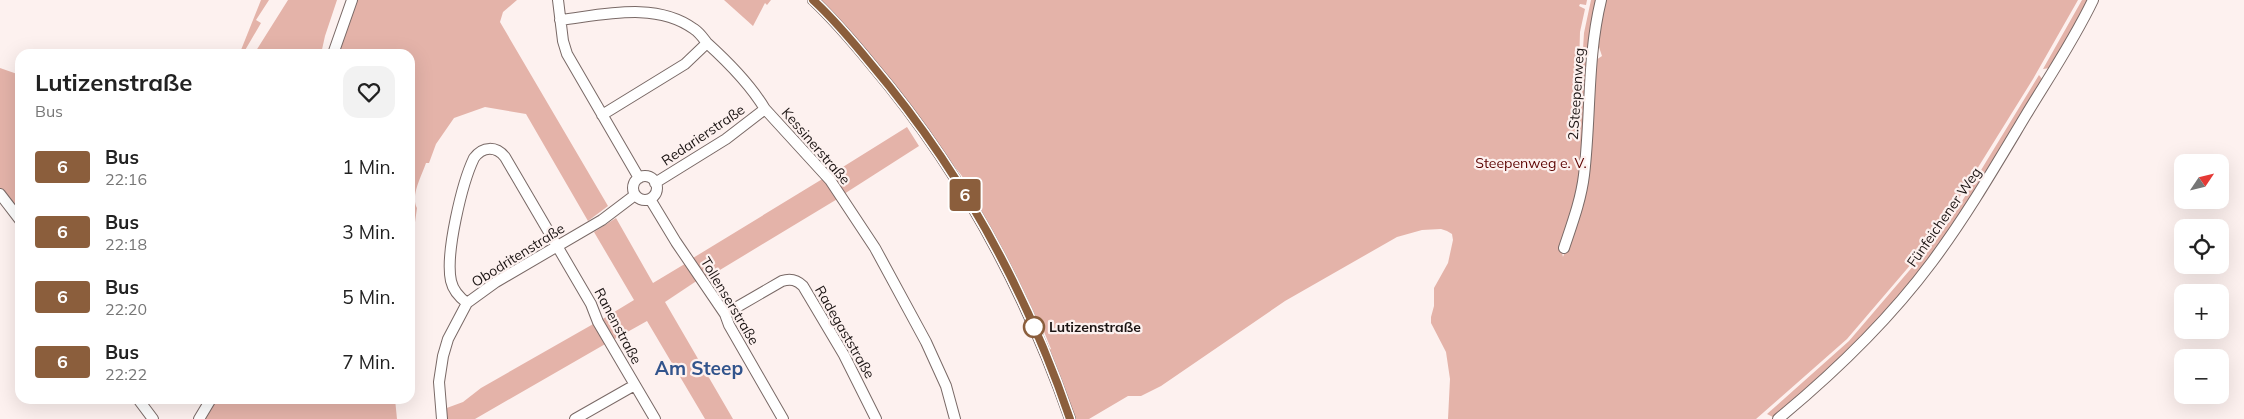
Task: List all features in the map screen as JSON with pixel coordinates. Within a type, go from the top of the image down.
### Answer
[{"type":"street","points":[[335,49],[352,0]]},
{"type":"street","points":[[558,0],[565,49],[639,178]]},
{"type":"street","points":[[812,0],[853,42],[888,84],[956,180],[987,231],[1017,290],[1070,419]]},
{"type":"street","name":"2.Steepenweg","points":[[1564,248],[1575,215],[1584,177],[1594,38],[1601,0]]},
{"type":"street","name":"Fünfeichener Weg","points":[[1778,419],[1836,369],[1870,334],[1931,263],[1990,174],[2074,36],[2093,0]]},
{"type":"street","name":"Kessinerstraße","points":[[560,20],[620,13],[650,13],[687,24],[721,53],[758,98],[764,109],[830,180],[875,248],[926,342],[946,386],[955,419]]},
{"type":"street","points":[[602,115],[685,64],[707,42]]},
{"type":"street","name":"Redarierstraße","points":[[655,183],[726,139],[764,109]]},
{"type":"street","name":"Ranenstraße","points":[[467,303],[459,296],[453,286],[450,275],[456,212],[472,162],[480,151],[492,148],[499,150],[505,157],[591,304],[598,322],[633,386],[654,419]]},
{"type":"street","points":[[650,177],[655,183],[655,193],[650,198],[640,199],[635,195],[633,187],[639,178],[650,177]]},
{"type":"street","points":[[0,194],[15,214]]},
{"type":"street","name":"Obodritenstraße","points":[[442,419],[439,382],[443,356],[448,339],[467,303],[496,282],[602,220],[635,195]]},
{"type":"street","name":"Tollenserstraße","points":[[650,198],[676,242],[725,314],[729,325],[783,419]]},
{"type":"street","name":"Radegaststraße","points":[[725,314],[782,281],[790,279],[797,281],[803,286],[844,355],[876,419]]},
{"type":"street","points":[[575,419],[633,386]]},
{"type":"street","points":[[142,404],[153,419]]},
{"type":"street","points":[[199,419],[208,404]]},
{"type":"green space","points":[[261,0],[269,0],[256,20],[261,23],[246,49],[241,49]]},
{"type":"green space","points":[[288,0],[337,0],[322,49],[257,49]]},
{"type":"green space","points":[[356,0],[517,0],[503,12],[500,22],[608,206],[588,221],[526,114],[485,107],[454,118],[436,144],[429,163],[426,163],[415,198],[415,49],[340,49]]},
{"type":"green space","points":[[724,0],[771,0],[767,5],[765,3],[753,26]]},
{"type":"green space","name":"Steepenweg e. V.","points":[[819,0],[1587,0],[1586,5],[1580,4],[1579,6],[1585,9],[1580,32],[1579,68],[1576,71],[1576,73],[1589,74],[1580,180],[1577,183],[1580,184],[1561,248],[1563,257],[1577,216],[1596,60],[1602,56],[1596,38],[1603,0],[2078,0],[2033,79],[1936,235],[1847,339],[1756,419],[1448,419],[1450,379],[1446,352],[1431,323],[1434,306],[1434,288],[1448,263],[1453,240],[1452,234],[1441,229],[1422,230],[1397,237],[1285,301],[1161,386],[1141,396],[1128,396],[1089,419],[1074,419],[1047,350],[1051,349],[1038,317],[1034,318],[1005,254],[973,199],[966,182],[901,97]]},
{"type":"green space","points":[[1591,0],[1599,0],[1589,70],[1584,69],[1582,65],[1584,33]]},
{"type":"green space","points":[[2082,0],[2088,0],[2050,68],[2043,69]]},
{"type":"green space","points":[[0,68],[15,73],[15,207],[0,189]]},
{"type":"green space","points":[[2039,75],[2043,80],[1988,171],[1954,225],[1916,277],[1871,328],[1822,376],[1773,417],[1767,414],[1849,341],[1938,237],[1953,216]]},
{"type":"green space","points":[[907,127],[919,146],[844,194],[830,175]]},
{"type":"green space","points":[[824,178],[839,198],[705,279],[693,258]]},
{"type":"green space","points":[[415,203],[417,208],[415,222]]},
{"type":"green space","points":[[616,218],[653,283],[688,262],[698,280],[665,302],[733,419],[705,419],[647,321],[613,340],[601,320],[634,300],[594,232]]},
{"type":"green space","points":[[595,323],[607,343],[475,419],[446,419],[444,409],[463,402],[481,388]]},
{"type":"green space","points":[[213,404],[396,404],[397,419],[204,419]]},
{"type":"bus line","name":"6","points":[[813,0],[853,42],[888,84],[956,180],[987,231],[1017,290],[1055,378],[1070,419]]},
{"type":"place","name":"Lutizenstraße","points":[[1034,327]]},
{"type":"district","name":"Am Steep","points":[[699,368]]}]
